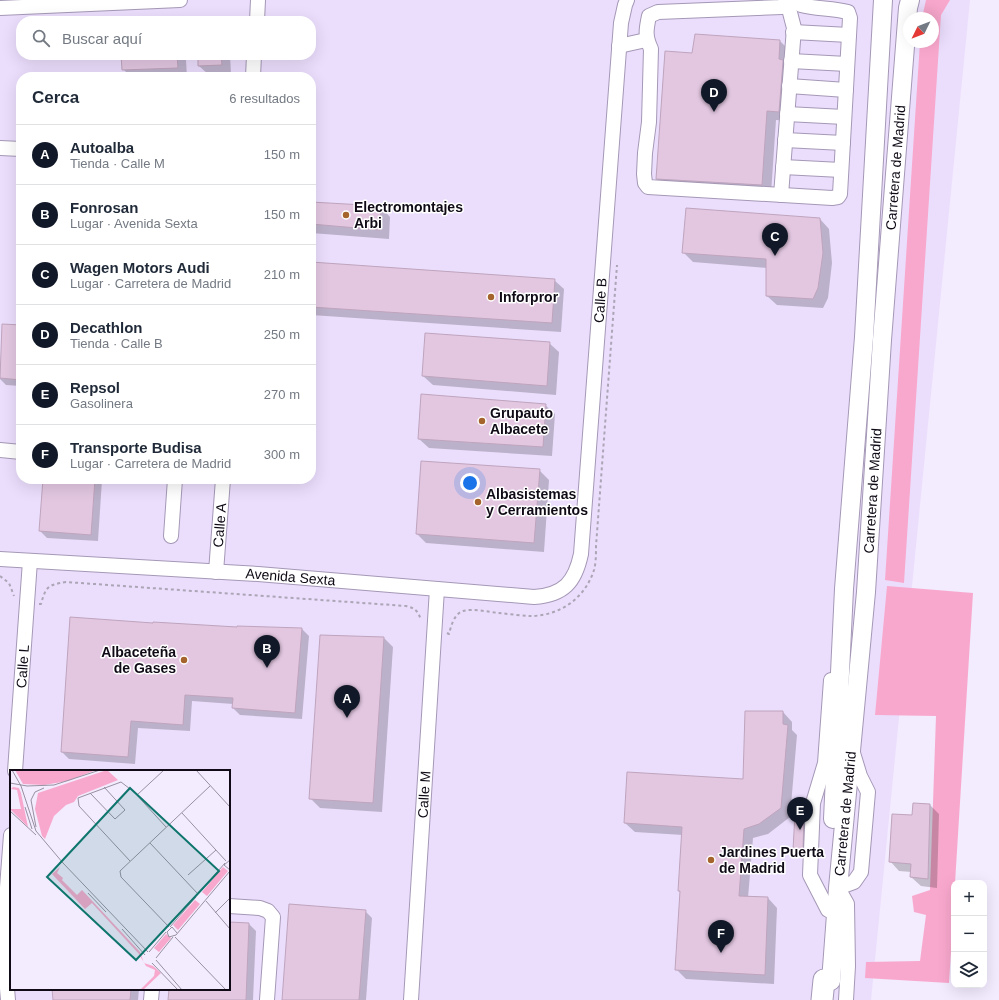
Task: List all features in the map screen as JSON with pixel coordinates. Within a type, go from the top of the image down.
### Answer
[{"type":"main road","name":"Carretera de Madrid","points":[[827,990],[828,910],[844,589],[864,337],[883,0]]},
{"type":"main road","name":"Carretera de Madrid","points":[[827,990],[866,592],[882,340],[908,8],[910,0]]},
{"type":"street","points":[[0,8],[180,0]]},
{"type":"street","points":[[257,16],[259,0]]},
{"type":"street","name":"Calle B","points":[[617,0],[621,23]]},
{"type":"street","name":"Calle B","points":[[574,577],[581,554],[619,46],[621,23],[627,0]]},
{"type":"street","points":[[781,195],[794,28],[791,0]]},
{"type":"street","points":[[791,0],[807,7],[838,9],[848,12],[850,18],[840,194],[838,197],[781,195],[648,186],[645,182],[645,153],[649,122],[651,49],[646,40],[649,16],[658,12],[782,7],[791,0]]},
{"type":"street","points":[[793,32],[849,35]]},
{"type":"street","points":[[619,46],[646,40]]},
{"type":"street","points":[[253,72],[254,60]]},
{"type":"street","points":[[791,61],[847,64]]},
{"type":"street","points":[[789,86],[846,90]]},
{"type":"street","points":[[787,114],[844,117]]},
{"type":"street","points":[[785,140],[843,143]]},
{"type":"street","points":[[0,148],[16,149]]},
{"type":"street","points":[[783,167],[841,170]]},
{"type":"street","points":[[0,450],[16,452]]},
{"type":"street","points":[[171,536],[175,484]]},
{"type":"street","name":"Calle A","points":[[216,572],[223,484]]},
{"type":"street","name":"Avenida Sexta","points":[[0,559],[216,572],[534,597],[554,594],[569,583],[574,577]]},
{"type":"street","name":"Calle L","points":[[15,770],[30,561]]},
{"type":"street","name":"Calle M","points":[[411,1000],[437,589]]},
{"type":"street","points":[[8,1000],[2,914],[10,844]]},
{"type":"street","points":[[838,888],[847,904],[848,966],[846,1000]]},
{"type":"street","points":[[230,906],[260,908],[268,911],[272,917],[267,1000]]},
{"type":"street","points":[[151,1000],[152,990]]},
{"type":"path","points":[[0,576],[9,583],[15,602],[41,604],[44,592],[53,584],[66,582],[406,606],[413,608],[419,613],[424,630],[449,634],[455,617],[462,611],[473,610],[531,616],[556,612],[578,598],[587,586],[594,569],[617,263]]},
{"type":"shaded area","points":[[0,0],[970,0],[871,1000],[0,1000]]},
{"type":"shaded area","points":[[926,0],[950,0],[941,15],[939,46],[939,12],[923,12]]},
{"type":"shaded area","points":[[920,48],[939,48],[904,583],[885,580]]},
{"type":"shaded area","points":[[887,586],[973,593],[955,880],[951,880],[951,952],[949,983],[865,978],[866,962],[920,961],[926,915],[914,912],[912,896],[930,890],[936,716],[875,715]]},
{"type":"building","points":[[695,34],[780,40],[779,59],[783,60],[783,62],[779,112],[767,111],[762,185],[656,179],[665,51],[692,53]]},
{"type":"building","points":[[121,60],[177,60],[178,68],[122,70]]},
{"type":"building","points":[[198,60],[222,60],[222,65],[198,66]]},
{"type":"building","name":"Electromontajes Arbi","points":[[316,202],[381,206],[380,230],[316,224]]},
{"type":"building","points":[[686,208],[820,218],[823,253],[818,288],[813,299],[766,296],[766,259],[682,253]]},
{"type":"building","points":[[316,262],[555,279],[552,323],[316,307]]},
{"type":"building","points":[[2,324],[16,325],[16,380],[0,378]]},
{"type":"building","points":[[425,333],[550,342],[547,386],[422,376]]},
{"type":"building","name":"Grupauto Albacete","points":[[421,394],[546,404],[543,447],[418,439]]},
{"type":"building","name":"Albasistemas y Cerramientos","points":[[421,461],[540,469],[534,543],[416,534]]},
{"type":"building","points":[[43,484],[95,484],[91,535],[39,531]]},
{"type":"building","points":[[70,617],[237,627],[302,628],[295,713],[232,708],[233,698],[185,695],[183,725],[131,721],[128,757],[61,752]]},
{"type":"building","points":[[320,635],[384,637],[373,803],[309,799]]},
{"type":"building","points":[[745,711],[783,711],[783,724],[788,725],[781,808],[759,824],[744,829],[739,896],[768,897],[765,975],[675,970],[682,827],[624,823],[627,772],[743,779]]},
{"type":"building","points":[[913,803],[930,804],[928,879],[910,877],[911,864],[889,862],[892,814],[912,815]]},
{"type":"building","points":[[795,813],[804,813],[803,851],[793,850]]},
{"type":"building","points":[[289,904],[366,910],[359,1000],[282,1000]]},
{"type":"building","points":[[230,922],[249,923],[246,1000],[168,1000],[169,990],[230,990]]},
{"type":"building","points":[[52,990],[131,990],[130,1000],[53,1000]]},
{"type":"place","name":"Decathlon","points":[[714,112]]},
{"type":"place","name":"Electromontajes Arbi","points":[[346,215]]},
{"type":"place","name":"Wagen Motors Audi","points":[[775,256]]},
{"type":"place","name":"Inforpror","points":[[491,297]]},
{"type":"place","name":"Grupauto Albacete","points":[[482,421]]},
{"type":"place","name":"Albasistemas y Cerramientos","points":[[478,502]]},
{"type":"place","name":"Albaceteña de Gases","points":[[184,660]]},
{"type":"place","name":"Fonrosan","points":[[267,668]]},
{"type":"place","name":"Autoalba","points":[[347,718]]},
{"type":"place","name":"Repsol","points":[[800,830]]},
{"type":"place","name":"Jardines Puerta de Madrid","points":[[711,860]]},
{"type":"place","name":"Transporte Budisa","points":[[721,953]]}]
